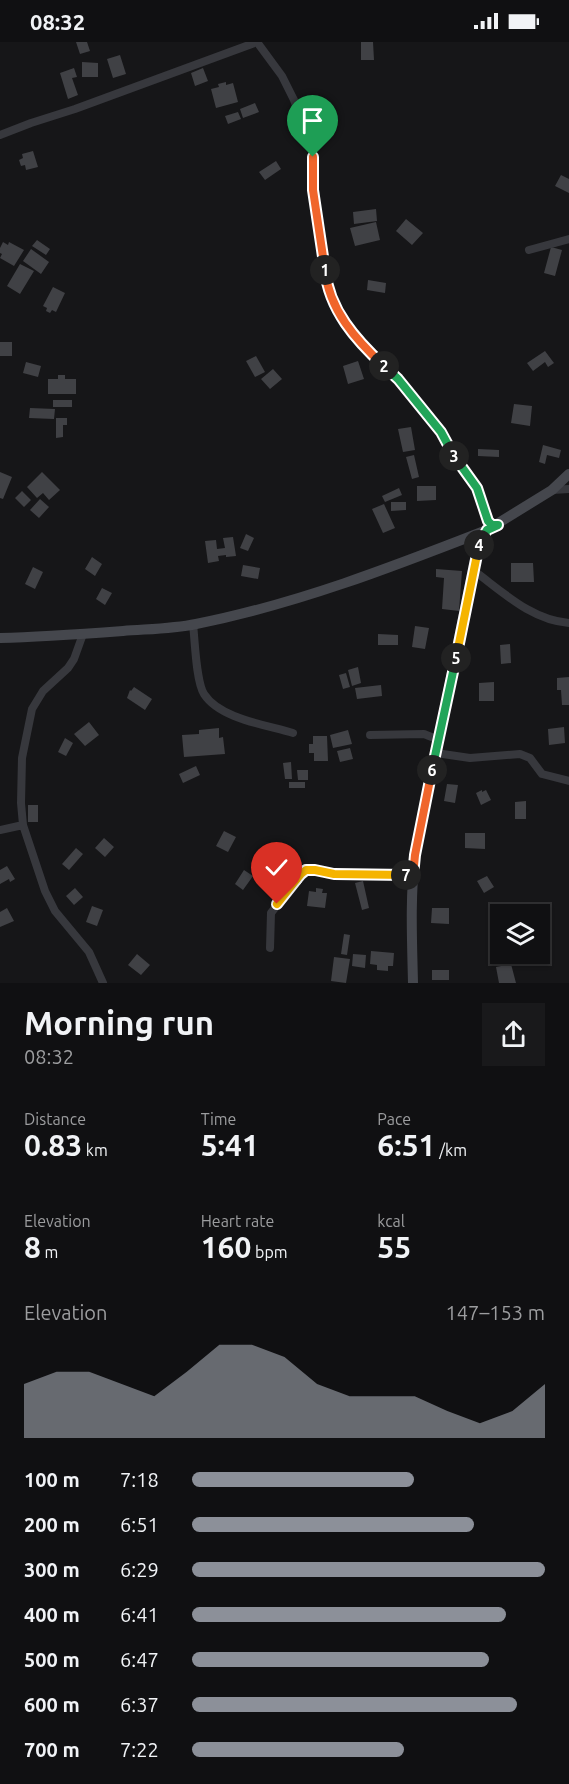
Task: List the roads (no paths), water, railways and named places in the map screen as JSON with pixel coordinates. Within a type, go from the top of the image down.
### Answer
[{"type":"main road","points":[[0,638],[83,634],[194,624],[252,612],[312,595],[390,568],[498,525],[552,490],[569,474]]},
{"type":"main road","points":[[413,983],[413,876],[417,844],[473,570],[480,540],[487,530]]},
{"type":"street","points":[[0,135],[257,42],[282,76],[294,100],[310,143],[313,157],[313,190],[326,283],[336,309],[348,328],[398,379],[441,432],[453,455],[477,488],[488,521],[492,525],[498,525]]},
{"type":"street","points":[[529,250],[569,239]]},
{"type":"street","points":[[552,490],[569,489]]},
{"type":"street","points":[[473,570],[535,615],[553,622],[569,623]]},
{"type":"street","points":[[194,624],[203,694],[218,708],[235,716],[294,733]]},
{"type":"street","points":[[83,634],[74,659],[68,668],[43,691],[32,709],[22,758],[23,825],[34,864],[55,911],[89,952],[103,983]]},
{"type":"street","points":[[370,735],[424,734],[439,740]]},
{"type":"street","points":[[436,753],[470,758],[520,754],[530,758],[542,774],[569,781]]},
{"type":"street","points":[[0,830],[23,825]]},
{"type":"street","points":[[270,948],[271,913],[306,870],[334,874],[413,876]]}]
